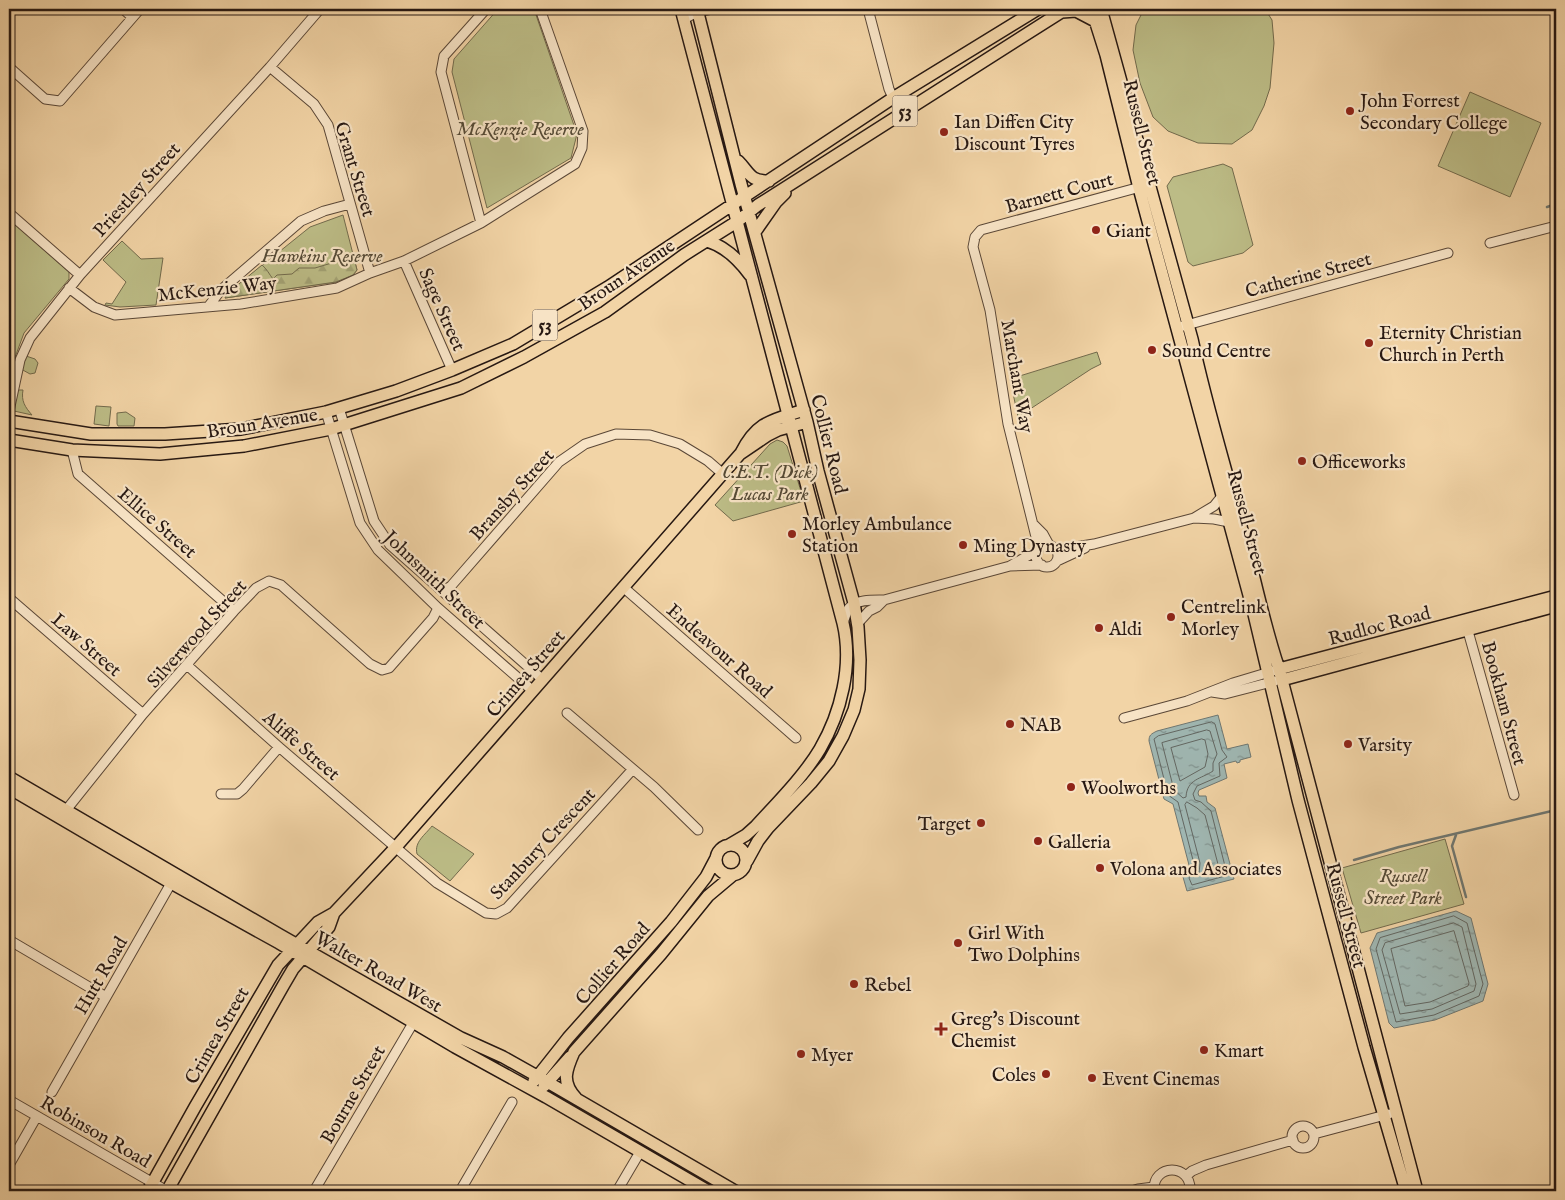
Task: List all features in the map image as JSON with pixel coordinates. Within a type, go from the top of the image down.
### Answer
[{"type":"main road","name":"Broun Avenue","points":[[9,421],[91,434],[165,434],[241,429],[326,412],[396,391],[452,370],[521,339],[608,287],[894,98],[1038,9]]},
{"type":"main road","name":"Russell Street","points":[[1098,9],[1096,21],[1144,186]]},
{"type":"main road","name":"Russell Street","points":[[1098,9],[1227,502],[1230,522],[1254,610],[1268,677],[1309,840],[1383,1116],[1406,1191]]},
{"type":"main road","name":"Collier Road","points":[[697,10],[749,212],[804,410],[858,623],[859,689],[854,710],[844,736],[829,761],[811,783],[768,828],[747,861]]},
{"type":"main road","name":"Broun Avenue","points":[[9,440],[72,450],[170,453],[244,446],[331,429],[461,388],[524,357],[604,312],[684,255],[738,221],[798,179],[1064,10]]},
{"type":"main road","points":[[1064,10],[1076,11],[1096,21]]},
{"type":"main road","name":"Collier Road","points":[[682,14],[754,280],[843,623],[846,650],[843,689],[826,738],[819,751],[771,810],[746,835],[729,845]]},
{"type":"main road","points":[[735,158],[753,178],[760,181],[769,181]]},
{"type":"main road","points":[[755,232],[776,202],[798,179]]},
{"type":"main road","points":[[707,241],[720,246],[730,254],[754,280]]},
{"type":"main road","name":"Crimea Street","points":[[151,1187],[278,964],[318,922],[334,913],[396,847],[723,474],[740,454],[749,437],[763,425],[804,410]]},
{"type":"main road","name":"Crimea Street","points":[[740,454],[778,430],[807,422]]},
{"type":"main road","name":"Russell Street","points":[[1227,502],[1244,534],[1266,624],[1417,1191]]},
{"type":"main road","name":"Rudloc Road","points":[[1467,625],[1556,596]]},
{"type":"main road","name":"Rudloc Road","points":[[1281,675],[1467,625],[1556,606]]},
{"type":"main road","name":"Walter Road West","points":[[9,777],[63,814]]},
{"type":"main road","name":"Walter Road West","points":[[9,788],[63,814],[294,947],[416,1018],[533,1090],[708,1191]]},
{"type":"main road","points":[[1309,840],[1320,826]]},
{"type":"main road","points":[[729,845],[738,846],[742,849],[747,861],[742,872],[733,875],[721,871],[716,863],[720,850],[729,845]]},
{"type":"main road","name":"Collier Road","points":[[533,1090],[568,1038],[671,922],[706,877],[716,858]]},
{"type":"main road","name":"Collier Road","points":[[542,1079],[574,1052],[661,954],[708,896],[733,875]]},
{"type":"main road","name":"Crimea Street","points":[[167,1191],[293,969],[328,927],[334,913]]},
{"type":"main road","name":"Walter Road West","points":[[416,1018],[503,1057],[735,1191]]},
{"type":"main road","name":"Collier Road","points":[[574,1052],[567,1067],[566,1081],[570,1091],[578,1100]]},
{"type":"street","points":[[123,9],[132,17]]},
{"type":"street","points":[[9,67],[45,99],[60,102],[140,9]]},
{"type":"street","points":[[481,223],[441,72],[444,56],[486,9]]},
{"type":"street","name":"McKenzie Way","points":[[69,288],[94,307],[115,315],[241,304],[337,288],[370,273],[404,261],[481,223],[575,164],[582,148],[583,131],[540,9]]},
{"type":"street","points":[[682,14],[712,9]]},
{"type":"street","points":[[868,9],[889,89],[894,98]]},
{"type":"street","name":"Priestley Street","points":[[9,411],[20,360],[30,338],[80,275],[270,67],[317,10]]},
{"type":"street","name":"Grant Street","points":[[270,67],[314,104],[328,125],[370,273]]},
{"type":"street","name":"Barnett Court","points":[[978,233],[981,230],[1013,220],[1144,186]]},
{"type":"street","points":[[208,307],[221,290],[301,222],[324,211],[350,204]]},
{"type":"street","points":[[9,213],[80,275]]},
{"type":"street","points":[[1490,244],[1556,226]]},
{"type":"street","name":"Marchant Way","points":[[978,233],[974,237],[973,247],[990,310],[1008,424],[1034,525],[1038,550]]},
{"type":"street","name":"Catherine Street","points":[[1182,326],[1448,253]]},
{"type":"street","name":"Sage Street","points":[[404,261],[452,370]]},
{"type":"street","name":"Johnsmith Street","points":[[339,408],[374,521],[390,545],[543,680]]},
{"type":"street","name":"Johnsmith Street","points":[[326,412],[360,523],[378,550],[438,608],[533,691]]},
{"type":"street","name":"Bransby Street","points":[[443,591],[451,586],[559,462],[585,444],[616,434],[650,435],[680,444],[708,461],[723,474]]},
{"type":"street","name":"Ellice Street","points":[[72,450],[78,474],[234,611]]},
{"type":"street","points":[[843,623],[848,608],[854,604],[884,600],[1010,566],[1050,566],[1094,544],[1194,518],[1214,506],[1227,502]]},
{"type":"street","points":[[1194,518],[1230,522]]},
{"type":"street","name":"Marchant Way","points":[[1034,525],[1053,547]]},
{"type":"street","points":[[1010,566],[1044,546],[1094,544]]},
{"type":"street","points":[[1053,547],[1058,555],[1057,561]]},
{"type":"street","points":[[1038,550],[1037,560],[1042,565]]},
{"type":"street","name":"Silverwood Street","points":[[63,814],[143,714],[256,588],[269,581],[281,585],[370,664],[382,670],[389,668],[433,618],[438,608]]},
{"type":"street","name":"Endeavour Road","points":[[623,587],[796,738]]},
{"type":"street","name":"Law Street","points":[[9,598],[143,714]]},
{"type":"street","points":[[858,623],[869,611],[877,607],[884,600]]},
{"type":"street","name":"Bookham Street","points":[[1467,625],[1514,794]]},
{"type":"street","name":"Aliffe Street","points":[[188,666],[396,847]]},
{"type":"street","name":"Rudloc Road","points":[[1124,718],[1212,692],[1225,694],[1268,677],[1281,675]]},
{"type":"street","points":[[567,713],[654,787],[698,830]]},
{"type":"street","points":[[221,794],[237,794],[279,747]]},
{"type":"street","name":"Stanbury Crescent","points":[[396,847],[447,890],[486,913],[496,914],[507,908],[633,769]]},
{"type":"street","name":"Hutt Road","points":[[52,1092],[174,878]]},
{"type":"street","points":[[9,940],[106,997]]},
{"type":"street","name":"Bourne Street","points":[[314,1191],[416,1018]]},
{"type":"street","name":"Robinson Road","points":[[9,1100],[151,1187],[167,1191]]},
{"type":"street","points":[[460,1191],[512,1102]]},
{"type":"street","points":[[1314,1134],[1396,1112]]},
{"type":"street","points":[[9,1165],[37,1116]]},
{"type":"street","points":[[1302,1126],[1308,1127],[1314,1134],[1312,1143],[1306,1147],[1299,1147],[1293,1140],[1294,1131],[1302,1126]]},
{"type":"street","points":[[1186,1176],[1206,1165],[1293,1140]]},
{"type":"street","points":[[618,1191],[640,1152]]},
{"type":"street","points":[[1132,1191],[1154,1189],[1157,1178],[1169,1170],[1178,1171],[1186,1176],[1190,1185],[1190,1191]]},
{"type":"green space","name":"McKenzie Reserve","points":[[498,9],[534,9],[577,134],[571,158],[487,208],[452,72],[454,59]]},
{"type":"green space","points":[[1144,9],[1265,9],[1272,20],[1274,43],[1270,88],[1264,106],[1252,130],[1232,144],[1198,143],[1168,131],[1153,117],[1140,83],[1133,50],[1136,25]]},
{"type":"green space","points":[[1470,92],[1541,123],[1510,197],[1438,166]]},
{"type":"green space","points":[[1223,164],[1232,168],[1253,245],[1243,253],[1193,266],[1188,262],[1167,186],[1173,177]]},
{"type":"green space","name":"Hawkins Reserve","points":[[343,215],[357,270],[353,275],[336,282],[225,298],[228,293],[310,227]]},
{"type":"green space","points":[[9,219],[69,272],[69,279],[24,333],[9,379]]},
{"type":"green space","points":[[122,241],[141,259],[163,258],[156,305],[120,307],[105,305],[106,303],[112,304],[126,282],[103,260]]},
{"type":"green space","points":[[352,258],[354,258],[357,270],[353,275],[336,282],[225,298],[228,293],[262,265],[273,279],[277,275],[292,274],[299,268],[315,268],[335,262],[349,264]]},
{"type":"green space","points":[[1097,352],[1101,364],[1018,417],[1010,379]]},
{"type":"green space","points":[[26,356],[35,359],[38,363],[35,373],[30,374],[21,369]]},
{"type":"green space","points":[[15,390],[23,390],[24,404],[32,415],[14,411]]},
{"type":"green space","points":[[96,406],[111,407],[109,426],[94,424]]},
{"type":"green space","points":[[126,412],[135,418],[134,426],[118,426],[117,413]]},
{"type":"green space","name":"C.E.T. (Dick) Lucas Park","points":[[777,440],[787,446],[804,501],[733,521],[715,505],[770,444]]},
{"type":"green space","points":[[432,826],[474,854],[450,881],[417,854],[416,850],[419,842]]},
{"type":"green space","name":"Russell Street Park","points":[[1445,839],[1464,904],[1361,933],[1342,868]]},
{"type":"water","points":[[1218,715],[1227,749],[1248,744],[1251,757],[1240,760],[1237,763],[1236,761],[1224,764],[1227,778],[1199,790],[1198,793],[1199,796],[1206,796],[1207,802],[1215,808],[1234,879],[1187,891],[1183,877],[1189,865],[1173,804],[1164,799],[1149,739],[1157,731]]},
{"type":"water","points":[[1456,911],[1471,918],[1488,984],[1483,1001],[1435,1020],[1394,1028],[1389,1023],[1370,948],[1377,933]]},
{"type":"waterway","points":[[1547,207],[1556,204]]},
{"type":"waterway","points":[[1354,860],[1399,847],[1556,810]]},
{"type":"waterway","points":[[1456,835],[1452,846],[1466,897]]},
{"type":"place","name":"John Forrest Secondary College","points":[[1350,111]]},
{"type":"place","name":"Ian Diffen City Discount Tyres","points":[[944,132]]},
{"type":"place","name":"Giant","points":[[1096,230]]},
{"type":"place","name":"Eternity Christian Church in Perth","points":[[1369,343]]},
{"type":"place","name":"Sound Centre","points":[[1152,350]]},
{"type":"place","name":"Officeworks","points":[[1302,461]]},
{"type":"place","name":"Morley Ambulance Station","points":[[792,534]]},
{"type":"place","name":"Ming Dynasty","points":[[963,545]]},
{"type":"place","name":"Centrelink Morley","points":[[1171,617]]},
{"type":"place","name":"Aldi","points":[[1099,628]]},
{"type":"place","name":"NAB","points":[[1010,724]]},
{"type":"place","name":"Varsity","points":[[1348,744]]},
{"type":"place","name":"Woolworths","points":[[1071,787]]},
{"type":"place","name":"Target","points":[[981,823]]},
{"type":"place","name":"Galleria","points":[[1038,841]]},
{"type":"place","name":"Volona and Associates","points":[[1100,868]]},
{"type":"place","name":"Girl With Two Dolphins","points":[[958,943]]},
{"type":"place","name":"Rebel","points":[[854,984]]},
{"type":"place","name":"Greg's Discount Chemist","points":[[941,1029]]},
{"type":"place","name":"Kmart","points":[[1204,1050]]},
{"type":"place","name":"Myer","points":[[801,1054]]},
{"type":"place","name":"Coles","points":[[1046,1074]]},
{"type":"place","name":"Event Cinemas","points":[[1092,1078]]}]
